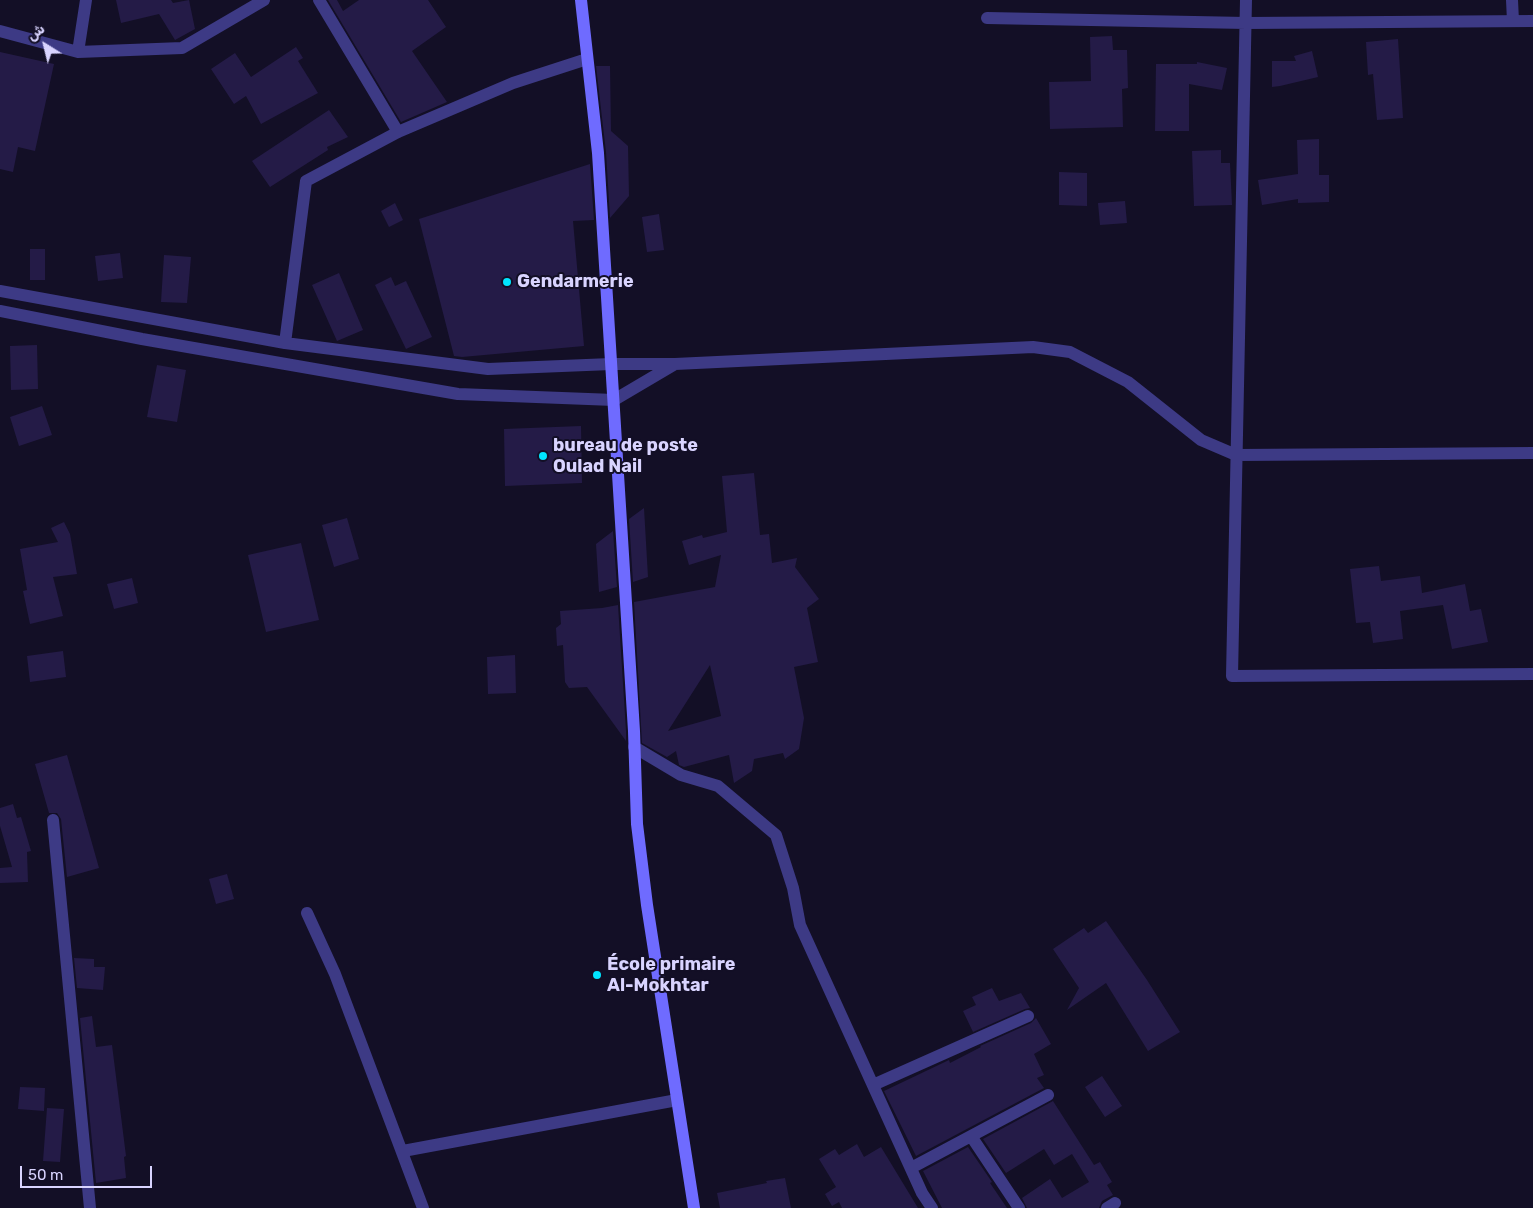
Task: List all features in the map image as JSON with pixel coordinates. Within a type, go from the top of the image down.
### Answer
[{"type":"main road","points":[[581,0],[598,152],[614,400],[637,824],[646,906],[694,1208]]},
{"type":"street","points":[[78,52],[86,0]]},
{"type":"street","points":[[0,32],[78,52],[182,48],[264,0]]},
{"type":"street","points":[[319,0],[398,132]]},
{"type":"street","points":[[1246,0],[1232,676],[1533,674]]},
{"type":"street","points":[[1512,0],[1513,21]]},
{"type":"street","points":[[987,18],[1246,23],[1533,21]]},
{"type":"street","points":[[285,343],[306,181],[398,132],[513,83],[588,59]]},
{"type":"street","points":[[0,290],[285,343],[488,369],[611,364],[674,364],[1033,347],[1070,352],[1128,382],[1201,440],[1236,455],[1533,453]]},
{"type":"street","points":[[0,311],[142,339],[458,394],[614,400],[674,364]]},
{"type":"street","points":[[634,747],[681,775],[718,786],[776,836],[793,888],[800,925],[922,1193],[932,1208]]},
{"type":"street","points":[[53,820],[90,1208]]},
{"type":"street","points":[[307,913],[335,974],[423,1208]]},
{"type":"street","points":[[873,1085],[1028,1016]]},
{"type":"street","points":[[911,1168],[1048,1094]]},
{"type":"street","points":[[403,1151],[677,1100]]},
{"type":"street","points":[[971,1136],[1019,1208]]},
{"type":"building","points":[[116,0],[171,0],[173,3],[189,0],[195,29],[175,40],[159,14],[121,23]]},
{"type":"building","points":[[328,0],[337,0],[343,11],[359,0],[428,0],[446,27],[412,51],[447,102],[401,122]]},
{"type":"building","points":[[1112,36],[1113,50],[1127,50],[1128,88],[1122,89],[1123,127],[1050,129],[1049,82],[1091,81],[1090,37]]},
{"type":"building","points":[[1398,39],[1403,118],[1377,120],[1373,74],[1368,75],[1366,42]]},
{"type":"building","points":[[296,47],[303,58],[298,61],[318,93],[261,124],[246,96],[234,104],[211,69],[235,53],[251,77]]},
{"type":"building","points":[[1312,51],[1318,77],[1272,87],[1272,61],[1296,61],[1294,56]]},
{"type":"building","points":[[0,52],[54,64],[35,151],[18,147],[13,172],[0,169]]},
{"type":"building","points":[[1197,62],[1227,68],[1222,90],[1189,84],[1189,131],[1155,131],[1156,64],[1197,64]]},
{"type":"building","points":[[596,66],[610,66],[611,131],[628,146],[629,196],[610,218],[606,152]]},
{"type":"building","points":[[329,110],[348,137],[327,147],[328,150],[270,187],[252,161]]},
{"type":"building","points":[[1319,139],[1319,175],[1329,175],[1329,202],[1298,203],[1298,199],[1262,205],[1258,180],[1298,174],[1297,140]]},
{"type":"building","points":[[1221,150],[1221,163],[1230,163],[1232,205],[1194,206],[1192,151]]},
{"type":"building","name":"Gendarmerie","points":[[590,164],[594,220],[573,221],[584,346],[462,357],[454,356],[419,219]]},
{"type":"building","points":[[1059,172],[1087,173],[1087,206],[1059,205]]},
{"type":"building","points":[[1125,201],[1127,223],[1100,225],[1098,203]]},
{"type":"building","points":[[395,203],[403,220],[389,227],[381,211]]},
{"type":"building","points":[[659,214],[664,250],[647,252],[642,217]]},
{"type":"building","points":[[30,249],[45,249],[45,280],[30,280]]},
{"type":"building","points":[[120,253],[123,278],[98,281],[95,256]]},
{"type":"building","points":[[164,255],[191,257],[187,303],[161,302]]},
{"type":"building","points":[[339,273],[363,330],[337,341],[312,285]]},
{"type":"building","points":[[391,277],[395,286],[406,281],[432,337],[406,349],[375,285]]},
{"type":"building","points":[[37,345],[38,389],[11,390],[10,346]]},
{"type":"building","points":[[157,365],[186,370],[177,422],[147,417]]},
{"type":"building","points":[[42,406],[52,435],[19,446],[10,417]]},
{"type":"building","name":"bureau de poste Oulad Nail","points":[[581,426],[582,483],[505,486],[504,429]]},
{"type":"building","points":[[754,473],[760,535],[769,534],[772,563],[797,558],[795,567],[819,599],[807,608],[818,662],[794,667],[804,718],[799,749],[785,759],[783,753],[754,759],[752,771],[734,783],[729,755],[684,767],[679,765],[676,751],[667,757],[642,743],[634,602],[715,587],[721,555],[689,565],[682,541],[702,535],[703,538],[727,532],[722,476]],"holes":[[[710,665],[721,716],[668,731]]]},
{"type":"building","points":[[644,508],[648,577],[633,582],[629,519]]},
{"type":"building","points":[[347,518],[359,559],[334,567],[322,525]]},
{"type":"building","points":[[64,522],[70,534],[77,574],[53,577],[63,616],[30,624],[23,591],[27,590],[20,549],[58,542],[51,528]]},
{"type":"building","points":[[613,531],[617,587],[599,592],[596,544]]},
{"type":"building","points":[[301,543],[319,620],[266,632],[248,555]]},
{"type":"building","points":[[1379,566],[1381,581],[1420,576],[1422,593],[1465,584],[1470,611],[1481,609],[1488,642],[1452,649],[1443,605],[1400,611],[1403,639],[1373,643],[1370,622],[1356,623],[1350,569]]},
{"type":"building","points":[[132,578],[138,603],[114,609],[107,584]]},
{"type":"building","points":[[618,605],[626,741],[587,687],[569,688],[565,682],[563,645],[557,646],[556,628],[561,624],[560,611]]},
{"type":"building","points":[[63,651],[66,677],[30,682],[27,656]]},
{"type":"building","points":[[515,655],[516,693],[488,694],[487,657]]},
{"type":"building","points":[[67,755],[99,868],[67,877],[61,819],[57,813],[49,813],[35,764]]},
{"type":"building","points":[[13,804],[17,818],[21,817],[31,851],[27,852],[28,882],[0,883],[0,868],[12,867],[0,826],[0,808]]},
{"type":"building","points":[[227,874],[234,899],[216,904],[209,879]]},
{"type":"building","points":[[1106,921],[1180,1032],[1148,1051],[1106,983],[1067,1010],[1079,988],[1053,949],[1084,928],[1088,933]]},
{"type":"building","points":[[74,958],[94,959],[94,967],[105,967],[103,990],[77,988]]},
{"type":"building","points":[[992,988],[999,1001],[1021,993],[1030,1008],[973,1032],[963,1011],[976,1005],[972,997]]},
{"type":"building","points":[[92,1016],[96,1047],[112,1045],[126,1156],[124,1157],[126,1178],[96,1183],[80,1018]]},
{"type":"building","points":[[1036,1018],[1051,1044],[1034,1054],[1044,1075],[1037,1078],[1044,1088],[916,1156],[884,1091],[949,1060],[950,1063],[980,1046],[1031,1023]]},
{"type":"building","points":[[1102,1076],[1122,1106],[1105,1117],[1085,1087]]},
{"type":"building","points":[[20,1087],[45,1088],[44,1111],[18,1109]]},
{"type":"building","points":[[1053,1101],[1094,1165],[1100,1162],[1112,1182],[1107,1185],[1113,1195],[1102,1201],[1099,1208],[1027,1208],[1022,1198],[1050,1179],[1062,1198],[1089,1182],[1072,1154],[1054,1165],[1044,1149],[1006,1173],[983,1139]]},
{"type":"building","points":[[47,1108],[64,1109],[60,1162],[43,1161]]},
{"type":"building","points":[[857,1144],[864,1157],[881,1147],[918,1208],[842,1208],[839,1202],[832,1206],[825,1194],[836,1187],[819,1159],[835,1149],[839,1155]]},
{"type":"building","points":[[968,1147],[1007,1208],[942,1208],[923,1171]]},
{"type":"building","points":[[785,1178],[791,1208],[720,1208],[717,1193]]},
{"type":"place","name":"Gendarmerie","points":[[507,282]]},
{"type":"place","name":"bureau de poste Oulad Nail","points":[[543,456]]},
{"type":"place","name":"École primaire Al-Mokhtar","points":[[597,975]]}]
